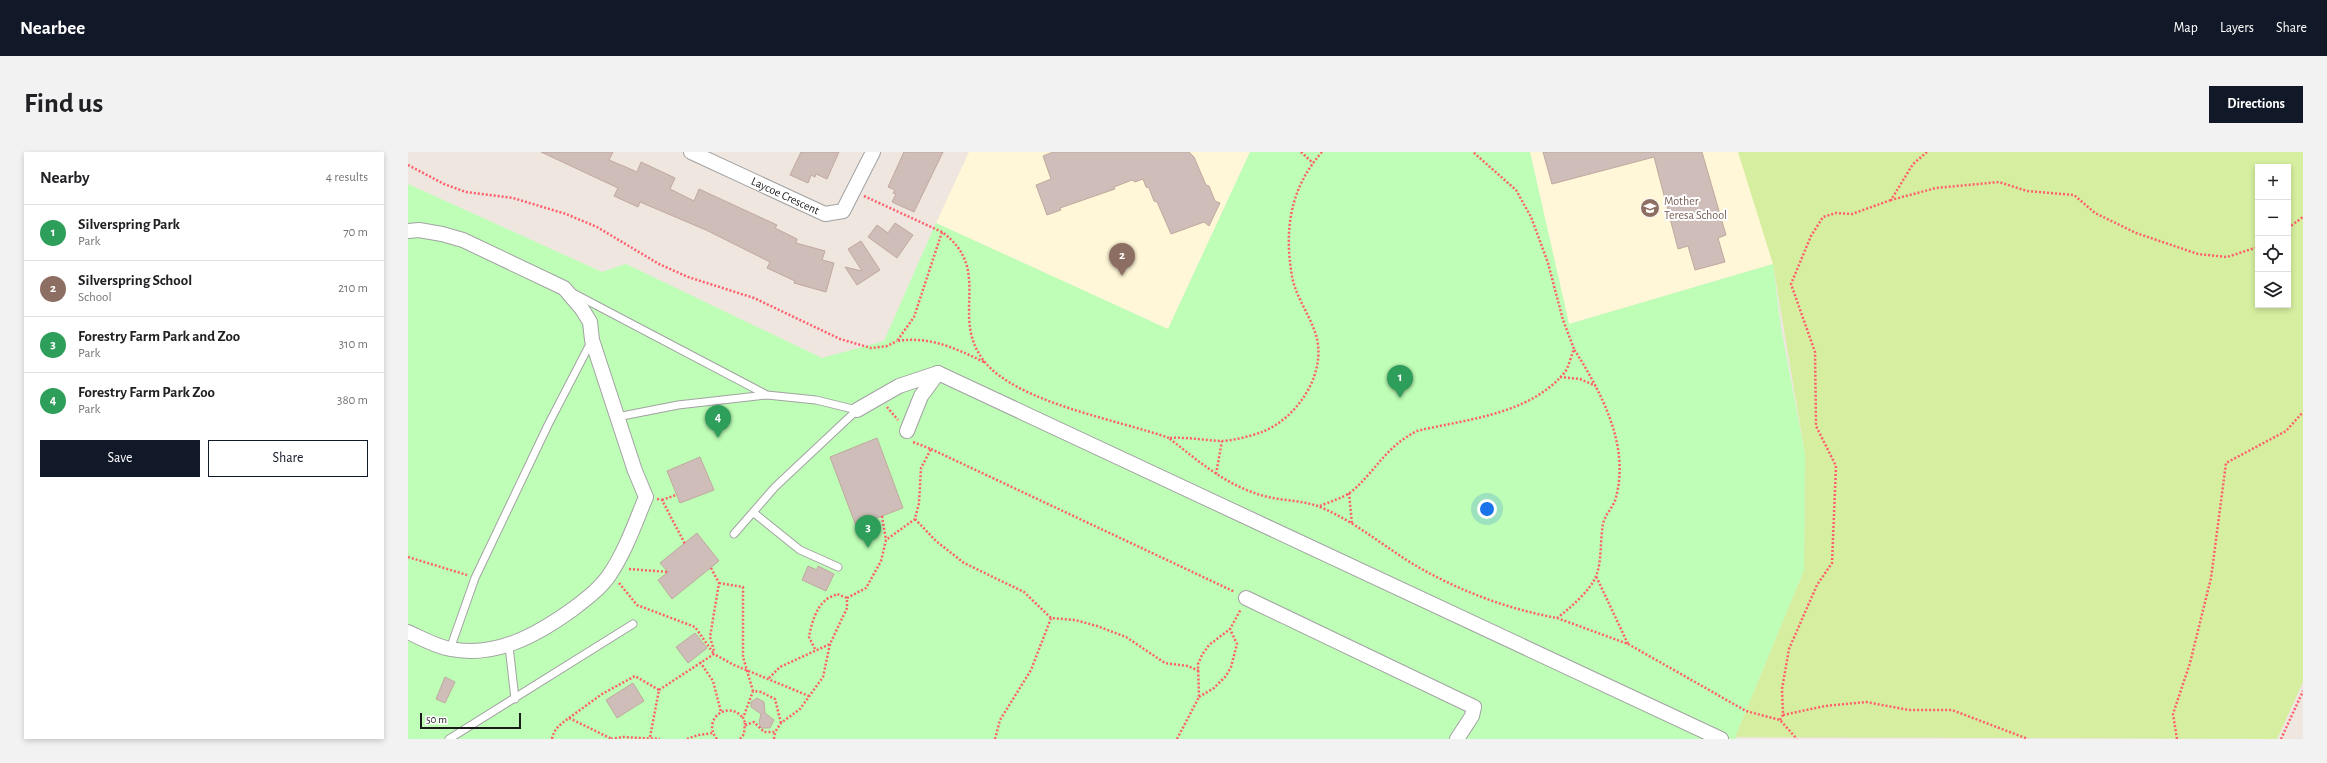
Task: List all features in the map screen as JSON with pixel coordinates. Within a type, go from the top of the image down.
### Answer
[{"type":"street","name":"Laycoe Crescent","points":[[690,152],[825,214],[843,211],[873,152]]},
{"type":"street","points":[[408,231],[419,230],[463,240],[564,288],[590,322],[592,340],[634,471],[646,497],[627,546],[610,575],[587,598],[559,619],[529,637],[509,646],[473,651],[450,649],[408,632]]},
{"type":"street","points":[[907,431],[921,396],[938,373]]},
{"type":"street","points":[[857,410],[899,386],[938,373],[1721,739]]},
{"type":"street","points":[[1246,598],[1474,707],[1472,716],[1457,739]]},
{"type":"lane","points":[[564,288],[767,395]]},
{"type":"lane","points":[[450,649],[475,578],[548,425],[592,340]]},
{"type":"lane","points":[[617,417],[678,404],[767,395],[816,400],[857,410]]},
{"type":"lane","points":[[734,534],[754,513],[775,487],[857,410]]},
{"type":"lane","points":[[754,513],[800,550],[838,567]]},
{"type":"lane","points":[[449,739],[633,624]]},
{"type":"lane","points":[[509,646],[515,699]]},
{"type":"path","points":[[1302,152],[1313,163]]},
{"type":"path","points":[[867,197],[942,232],[965,258],[970,273],[968,312],[970,337],[984,362],[996,374],[1020,388],[1058,404],[1169,438],[1202,438],[1222,441],[1262,432],[1287,417],[1304,399],[1314,376],[1318,357],[1316,334],[1292,278],[1288,233],[1290,213],[1294,197],[1313,163],[1322,152]]},
{"type":"path","points":[[1473,152],[1516,190],[1531,217],[1548,263],[1562,320],[1574,349],[1597,386],[1615,435],[1619,454],[1619,474],[1616,498],[1603,522],[1596,576],[1574,606],[1557,618]]},
{"type":"path","points":[[1890,200],[1913,164],[1927,152]]},
{"type":"path","points":[[408,165],[444,184],[466,192],[513,198],[566,214],[597,227],[659,264],[688,276],[754,298],[840,339],[871,348],[887,346],[897,341],[913,339],[934,341],[951,346],[984,362]]},
{"type":"path","points":[[1780,720],[1783,715],[1782,689],[1789,649],[1817,585],[1832,563],[1836,466],[1816,426],[1815,352],[1791,284],[1811,236],[1823,217],[1836,213],[1852,214],[1890,200],[1936,188],[1999,182],[2027,192],[2074,195],[2094,213],[2136,233],[2198,254],[2227,257],[2255,247]]},
{"type":"path","points":[[2291,226],[2303,216]]},
{"type":"path","points":[[897,341],[914,317],[942,232]]},
{"type":"path","points":[[1319,507],[1349,493],[1368,475],[1391,447],[1405,437],[1417,431],[1506,410],[1530,400],[1566,371],[1574,349]]},
{"type":"path","points":[[1560,376],[1580,379],[1597,386]]},
{"type":"path","points":[[885,404],[907,431],[913,442],[931,449],[1246,598],[1230,629],[1209,645],[1198,664],[1199,697],[1177,739]]},
{"type":"path","points":[[2177,739],[2173,714],[2190,663],[2211,578],[2226,463],[2286,431],[2303,412]]},
{"type":"path","points":[[1169,438],[1216,474],[1234,485],[1264,496],[1319,507],[1352,524],[1414,565],[1446,581],[1508,605],[1557,618],[1628,644],[1746,711],[1780,720],[1797,739]]},
{"type":"path","points":[[1216,474],[1222,441]]},
{"type":"path","points":[[886,540],[915,518],[919,503],[921,468],[931,449]]},
{"type":"path","points":[[1349,493],[1352,524]]},
{"type":"path","points":[[646,497],[662,500],[676,494]]},
{"type":"path","points":[[662,500],[685,544]]},
{"type":"path","points":[[815,649],[808,636],[812,621],[825,600],[837,594],[847,598],[866,588],[880,560],[886,540],[882,516]]},
{"type":"path","points":[[915,518],[936,541],[964,563],[1024,592],[1051,618],[1075,620],[1097,626],[1126,637],[1165,663],[1188,666],[1199,671]]},
{"type":"path","points":[[408,557],[475,578]]},
{"type":"path","points":[[618,562],[629,570],[668,572]]},
{"type":"path","points":[[711,568],[719,583],[710,637],[714,654]]},
{"type":"path","points":[[610,575],[637,605],[695,627],[714,654],[749,671],[810,696]]},
{"type":"path","points":[[1596,576],[1628,644]]},
{"type":"path","points":[[719,583],[743,587],[743,657],[749,671],[753,691],[743,718],[745,728],[740,739]]},
{"type":"path","points":[[774,739],[775,732],[781,723],[800,709],[822,677],[830,644],[846,608],[847,598]]},
{"type":"path","points":[[995,739],[1000,720],[1031,670],[1051,618]]},
{"type":"path","points":[[1199,697],[1214,688],[1226,676],[1232,667],[1237,644],[1230,629]]},
{"type":"path","points":[[769,678],[780,667],[804,657],[815,649],[830,644]]},
{"type":"path","points":[[650,737],[659,690],[714,654]]},
{"type":"path","points":[[700,662],[713,681],[721,712]]},
{"type":"path","points":[[552,739],[557,728],[570,718],[602,694],[634,676],[659,690]]},
{"type":"path","points":[[753,691],[761,692],[775,699],[781,723]]},
{"type":"path","points":[[2281,739],[2303,691]]},
{"type":"path","points":[[1783,715],[1825,706],[1866,702],[1909,710],[1952,710],[2028,739]]},
{"type":"path","points":[[717,739],[713,733],[712,722],[721,712],[734,711],[743,718],[746,725],[754,722],[764,732],[775,732]]},
{"type":"path","points":[[570,718],[611,739],[650,737],[660,739]]},
{"type":"path","points":[[687,739],[698,735],[713,733]]},
{"type":"shaded area","points":[[969,152],[1250,152],[1168,329],[936,223]]},
{"type":"shaded area","name":"Mother Teresa School","points":[[1530,152],[1743,152],[1773,264],[1569,324]]},
{"type":"green space","points":[[1250,152],[1530,152],[1569,324],[1773,264],[1781,328],[1805,454],[1804,570],[1735,737],[1738,739],[408,739],[408,184],[602,272],[626,264],[822,358],[884,341],[936,223],[1168,329]]},
{"type":"green space","points":[[1738,152],[2303,152],[2303,682],[2277,739],[1735,737],[1804,570],[1805,454],[1773,264]]},
{"type":"building","points":[[541,152],[613,152],[609,160],[637,172],[641,162],[675,178],[670,189],[694,201],[699,189],[777,225],[775,228],[797,239],[796,243],[825,251],[822,260],[834,263],[826,292],[794,283],[795,281],[767,268],[770,262],[706,230],[640,202],[638,207],[614,196],[618,188]]},
{"type":"building","points":[[801,152],[839,152],[827,179],[816,174],[815,177],[811,175],[808,183],[790,175]]},
{"type":"building","points":[[904,152],[943,152],[914,212],[892,202],[896,194],[893,193],[895,190],[888,187]]},
{"type":"building","points":[[1053,152],[1189,152],[1194,157],[1206,185],[1209,186],[1215,201],[1220,203],[1209,226],[1204,222],[1171,234],[1157,202],[1154,201],[1149,188],[1146,187],[1143,179],[1135,182],[1132,180],[1114,187],[1115,189],[1060,208],[1061,210],[1047,215],[1036,185],[1051,179],[1043,156]]},
{"type":"building","points":[[1543,152],[1702,152],[1726,235],[1718,238],[1725,262],[1695,270],[1688,246],[1678,249],[1654,157],[1552,184]]},
{"type":"building","points":[[895,223],[913,235],[897,258],[868,237],[877,225],[888,233]]},
{"type":"building","points":[[861,241],[880,270],[857,285],[845,267],[862,271],[848,249]]},
{"type":"building","points":[[877,438],[903,508],[856,526],[830,457]]},
{"type":"building","points":[[700,457],[714,490],[680,503],[667,471]]},
{"type":"building","points":[[697,533],[719,561],[672,599],[658,580],[668,572],[660,563]]},
{"type":"building","points":[[808,566],[817,570],[818,566],[834,574],[826,591],[802,580]]},
{"type":"building","points":[[695,633],[707,648],[688,663],[676,647]]},
{"type":"building","points":[[445,677],[455,682],[445,703],[436,699]]},
{"type":"building","points":[[633,683],[644,701],[617,718],[606,700]]},
{"type":"building","points":[[757,698],[764,702],[765,713],[774,720],[770,728],[761,728],[759,722],[761,714],[751,707],[751,702]]},
{"type":"place","name":"Mother Teresa School","points":[[1650,208]]},
{"type":"place","name":"Silverspring School","points":[[1122,276]]},
{"type":"place","name":"Silverspring Park","points":[[1400,398]]},
{"type":"place","name":"Forestry Farm Park Zoo","points":[[718,438]]},
{"type":"place","name":"Forestry Farm Park and Zoo","points":[[868,548]]}]
